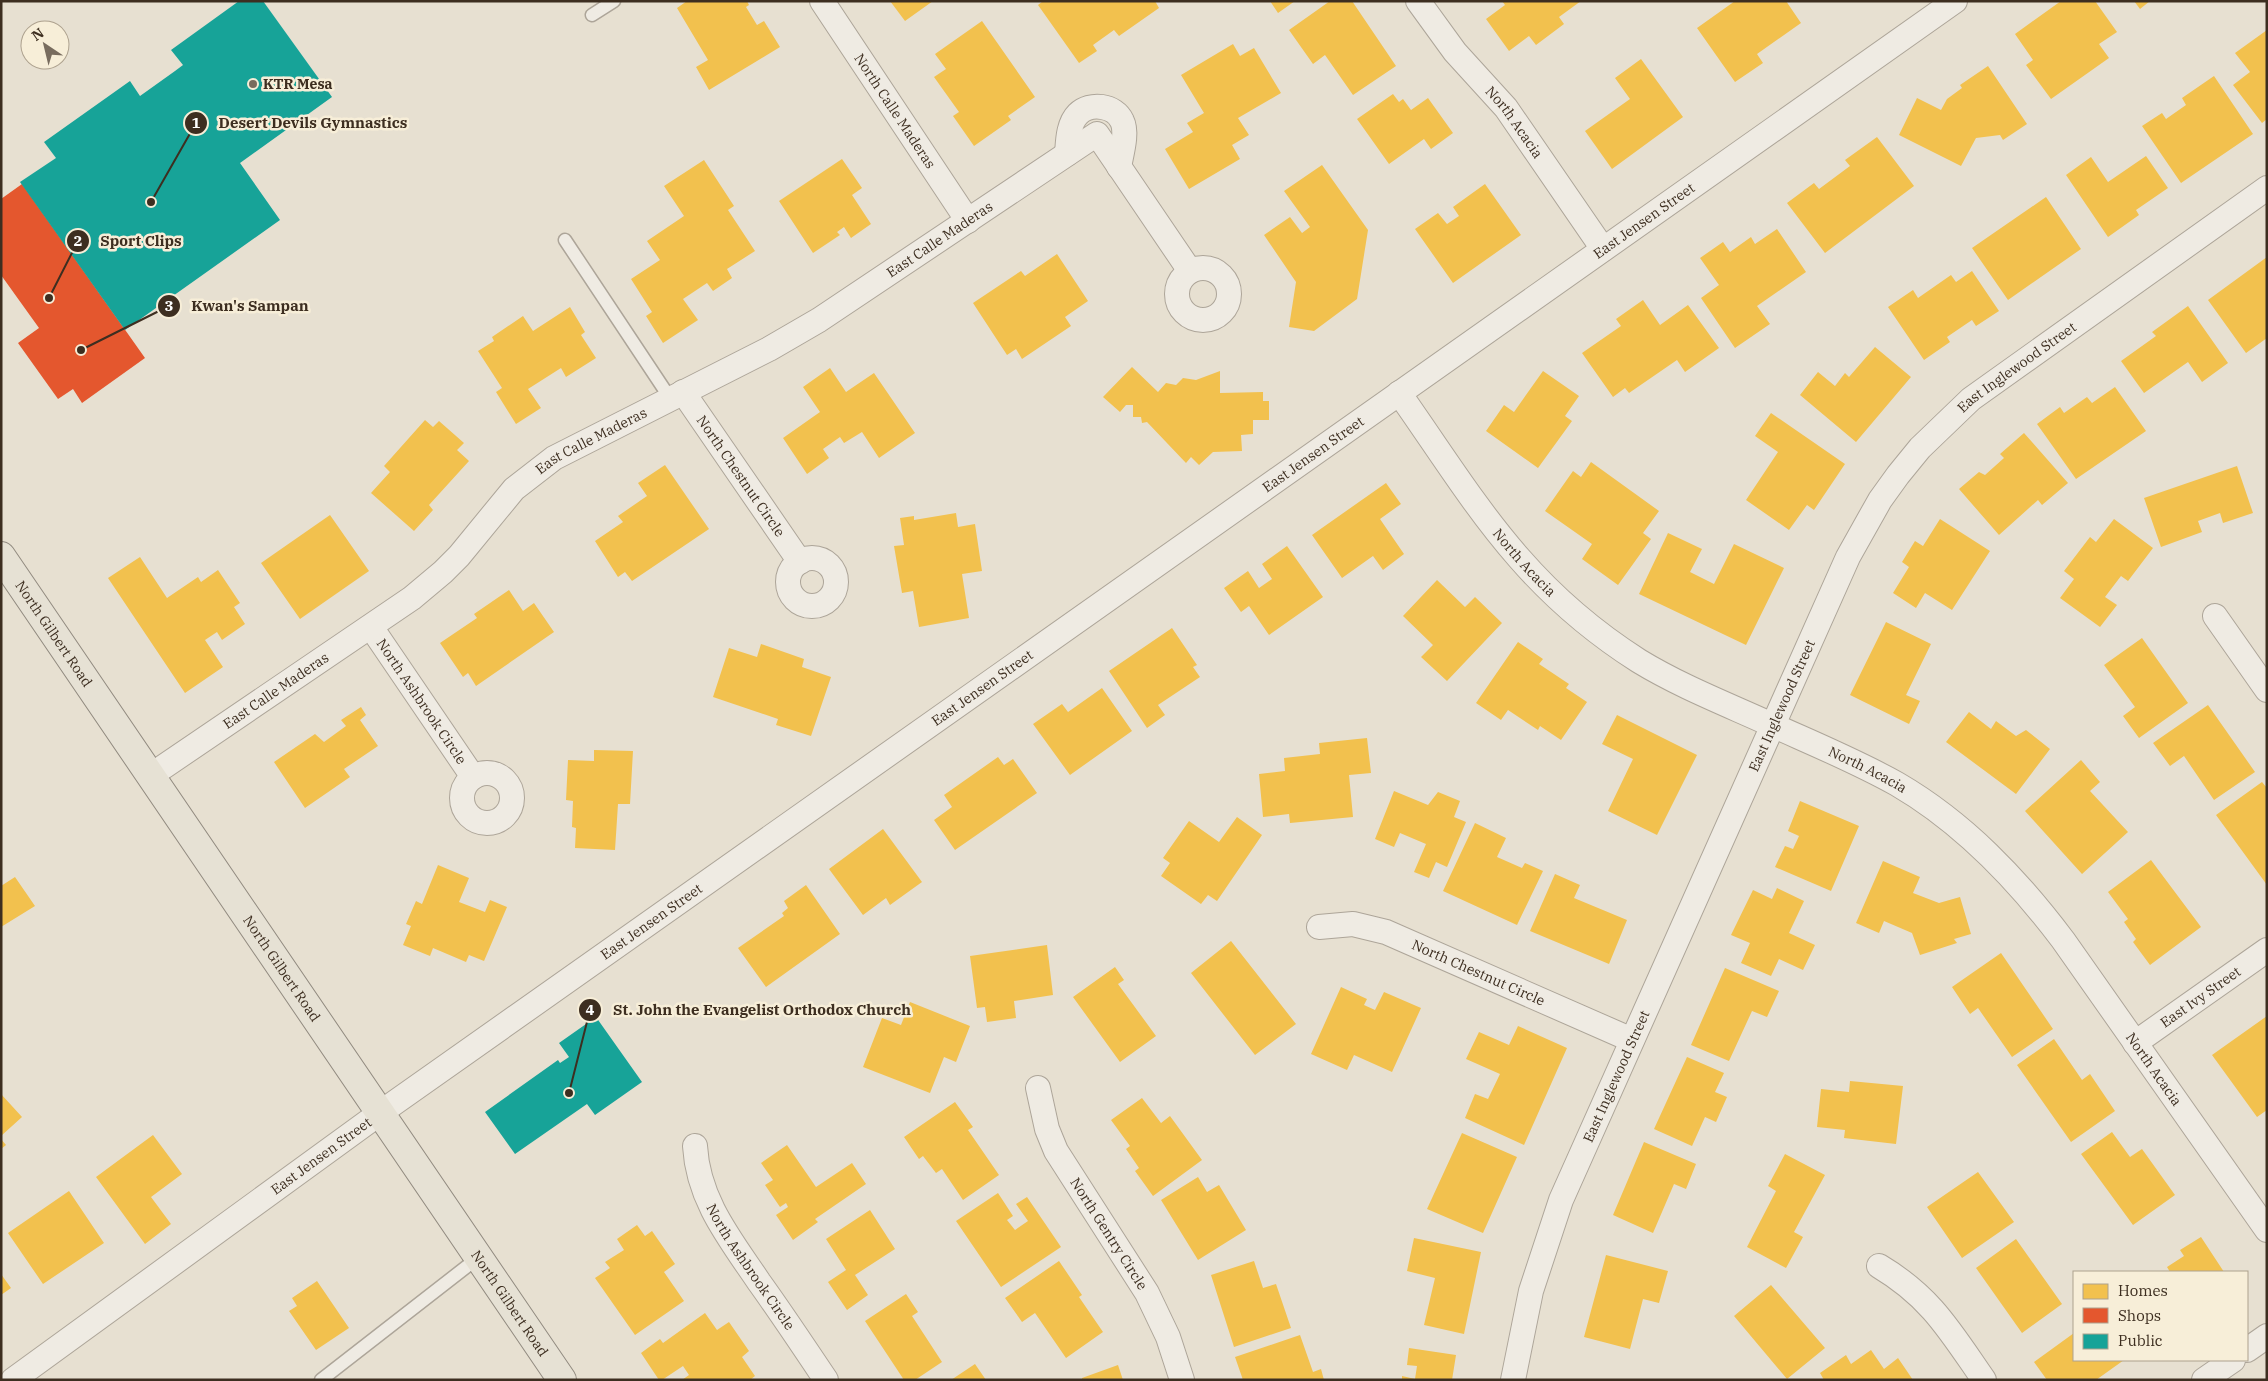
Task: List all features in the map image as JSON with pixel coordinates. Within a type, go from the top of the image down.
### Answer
[{"type":"main road","name":"North Gilbert Road","points":[[1,556],[562,1380]]},
{"type":"street","name":"North Calle Maderas","points":[[822,1],[968,221]]},
{"type":"street","name":"North Acacia","points":[[1418,1],[1450,45],[1506,108],[1603,250]]},
{"type":"street","name":"East Jensen Street","points":[[13,1380],[380,1113],[1955,1]]},
{"type":"street","name":"East Calle Maderas","points":[[150,776],[412,598],[443,572],[514,488],[533,472],[554,458],[769,349],[819,320],[1096,134],[1190,271]]},
{"type":"street","name":"East Inglewood Street","points":[[1513,1380],[1531,1291],[1561,1200],[1848,556],[1880,500],[1920,448],[1971,399],[2267,188]]},
{"type":"street","name":"North Acacia","points":[[1399,394],[1500,536],[1562,602],[1610,641],[1665,676],[1898,785],[1931,806],[1988,853],[2040,910],[2267,1230]]},
{"type":"street","name":"North Chestnut Circle","points":[[677,395],[800,562]]},
{"type":"street","points":[[2215,616],[2267,690]]},
{"type":"street","name":"North Ashbrook Circle","points":[[371,627],[473,777]]},
{"type":"street","name":"North Chestnut Circle","points":[[1320,927],[1353,924],[1386,932],[1632,1040]]},
{"type":"street","name":"East Ivy Street","points":[[2135,1043],[2267,950]]},
{"type":"street","name":"North Gentry Circle","points":[[1038,1088],[1047,1129],[1056,1151],[1147,1293],[1168,1337],[1182,1380]]},
{"type":"street","name":"North Ashbrook Circle","points":[[695,1146],[696,1164],[701,1184],[718,1220],[826,1380]]},
{"type":"street","points":[[1879,1266],[1907,1283],[1933,1308],[1984,1380]]},
{"type":"street","points":[[2248,1349],[2267,1336]]},
{"type":"street","points":[[2204,1380],[2232,1361]]},
{"type":"lane","points":[[592,16],[614,1]]},
{"type":"lane","points":[[565,240],[677,395]]},
{"type":"lane","points":[[321,1380],[479,1257]]},
{"type":"building: Homes","points":[[687,1],[747,1],[749,5],[746,7],[757,25],[764,21],[780,47],[709,90],[696,67],[708,60],[677,8]]},
{"type":"building: Homes","points":[[890,1],[933,1],[905,21]]},
{"type":"building: Homes","points":[[1043,1],[1155,1],[1159,8],[1119,36],[1114,30],[1093,45],[1097,51],[1079,63],[1038,5]]},
{"type":"building: Homes","points":[[1270,1],[1295,1],[1278,13]]},
{"type":"building: Homes","points":[[1330,1],[1352,1],[1396,66],[1353,95],[1325,55],[1313,64],[1289,30]]},
{"type":"building: Homes","points":[[1502,1],[1581,1],[1559,17],[1564,24],[1536,45],[1529,36],[1509,51],[1486,19],[1505,5]]},
{"type":"building: Homes","points":[[1735,1],[1786,1],[1801,23],[1757,54],[1763,63],[1735,82],[1697,28]]},
{"type":"building: Homes","points":[[2061,1],[2095,1],[2117,32],[2099,44],[2109,58],[2051,99],[2026,65],[2033,60],[2015,34]]},
{"type":"building: Homes","points":[[2134,1],[2150,1],[2140,9]]},
{"type":"building: Homes","points":[[982,21],[1035,97],[1008,116],[1011,120],[974,146],[953,116],[959,112],[934,77],[946,69],[935,54]]},
{"type":"building: Homes","points":[[2267,30],[2267,119],[2262,123],[2233,85],[2250,72],[2235,53]]},
{"type":"building: Homes","points":[[1233,44],[1240,56],[1254,48],[1281,93],[1238,118],[1249,135],[1232,145],[1240,159],[1189,189],[1165,149],[1193,132],[1187,123],[1204,113],[1181,75]]},
{"type":"building: Homes","points":[[1641,59],[1683,117],[1612,169],[1585,131],[1630,99],[1615,78]]},
{"type":"building: Homes","points":[[1988,66],[2027,124],[2003,140],[2000,135],[1976,138],[1961,166],[1899,135],[1917,98],[1941,110],[1947,99],[1962,88],[1960,85]]},
{"type":"building: Homes","points":[[2214,76],[2253,134],[2181,183],[2142,126],[2162,113],[2166,119],[2186,105],[2182,98]]},
{"type":"building: Homes","points":[[1393,94],[1399,102],[1403,99],[1411,110],[1428,98],[1453,133],[1431,149],[1424,139],[1389,164],[1357,119]]},
{"type":"building: Homes","points":[[1877,137],[1914,186],[1825,253],[1787,203],[1814,183],[1819,189],[1850,166],[1845,160]]},
{"type":"building: Homes","points":[[2146,156],[2168,188],[2136,210],[2139,215],[2108,237],[2066,175],[2091,157],[2108,182]]},
{"type":"building: Homes","points":[[842,159],[862,188],[852,195],[871,224],[851,238],[844,227],[837,232],[840,235],[813,253],[779,201]]},
{"type":"building: Homes","points":[[704,160],[734,206],[728,210],[755,251],[727,269],[732,278],[713,291],[707,283],[683,299],[698,320],[663,343],[646,316],[652,312],[631,279],[660,260],[647,241],[684,216],[664,186]]},
{"type":"building: Homes","points":[[1322,165],[1368,230],[1357,299],[1314,331],[1289,327],[1296,282],[1264,235],[1290,217],[1302,233],[1310,227],[1284,191]]},
{"type":"building: Homes","points":[[1485,184],[1521,235],[1453,283],[1415,229],[1438,213],[1447,224],[1459,216],[1453,207]]},
{"type":"building: Homes","points":[[2046,197],[2081,249],[2008,300],[1972,248]]},
{"type":"building: Homes","points":[[1777,229],[1806,272],[1757,306],[1770,324],[1735,348],[1701,298],[1719,285],[1700,258],[1723,242],[1730,252],[1751,237],[1755,244]]},
{"type":"building: Homes","points":[[1057,254],[1088,301],[1065,317],[1071,326],[1022,359],[1016,349],[1007,355],[973,303],[1021,271],[1025,276]]},
{"type":"building: Homes","points":[[2267,257],[2267,338],[2246,353],[2208,300]]},
{"type":"building: Homes","points":[[1972,271],[1999,311],[1976,326],[1972,320],[1947,337],[1950,342],[1924,360],[1888,307],[1913,290],[1918,298],[1951,275],[1956,282]]},
{"type":"building: Homes","points":[[1643,300],[1660,325],[1688,305],[1719,348],[1685,372],[1677,360],[1629,393],[1625,388],[1613,397],[1582,353],[1621,326],[1616,319]]},
{"type":"building: Homes","points":[[2188,306],[2228,363],[2202,382],[2188,362],[2144,393],[2121,361],[2156,336],[2152,332]]},
{"type":"building: Homes","points":[[570,307],[585,332],[581,335],[596,358],[566,377],[561,368],[528,389],[541,408],[516,424],[496,392],[502,388],[478,351],[494,341],[492,337],[523,316],[533,331]]},
{"type":"building: Homes","points":[[1875,347],[1911,377],[1856,442],[1800,395],[1818,372],[1835,386],[1845,373],[1849,377]]},
{"type":"building: Homes","points":[[1132,367],[1158,392],[1166,383],[1176,385],[1183,378],[1196,380],[1220,371],[1220,393],[1263,392],[1263,401],[1269,401],[1269,420],[1253,420],[1253,434],[1241,435],[1242,451],[1213,452],[1199,465],[1191,457],[1186,463],[1147,422],[1142,423],[1141,417],[1133,417],[1133,405],[1126,405],[1120,412],[1103,397]]},
{"type":"building: Homes","points":[[830,368],[846,392],[874,373],[915,433],[879,458],[862,432],[844,443],[840,437],[823,449],[829,458],[807,474],[783,438],[820,412],[803,387]]},
{"type":"building: Homes","points":[[1543,371],[1579,396],[1565,416],[1572,421],[1538,468],[1486,431],[1504,405],[1514,412]]},
{"type":"building: Homes","points":[[2115,387],[2146,431],[2076,479],[2037,424],[2060,407],[2064,413],[2087,397],[2092,403]]},
{"type":"building: Homes","points":[[1771,413],[1845,464],[1814,510],[1807,505],[1789,530],[1746,500],[1778,452],[1755,436]]},
{"type":"building: Homes","points":[[425,420],[433,427],[439,421],[464,443],[457,450],[469,461],[429,505],[433,510],[414,531],[371,493],[390,472],[384,466]]},
{"type":"building: Homes","points":[[2024,433],[2068,483],[2042,505],[2038,500],[1999,535],[1959,489],[1979,472],[1985,475],[2004,458],[2000,454]]},
{"type":"building: Homes","points":[[1591,462],[1659,511],[1643,533],[1651,539],[1618,585],[1582,559],[1592,544],[1545,511],[1573,471],[1581,477]]},
{"type":"building: Homes","points":[[665,465],[709,529],[632,581],[625,572],[618,577],[595,541],[623,522],[618,516],[647,496],[638,483]]},
{"type":"building: Homes","points":[[2237,466],[2253,513],[2223,523],[2220,513],[2198,521],[2202,532],[2161,547],[2144,498]]},
{"type":"building: Homes","points":[[1386,483],[1401,504],[1380,519],[1404,554],[1383,570],[1373,556],[1342,578],[1312,535]]},
{"type":"building: Homes","points":[[956,513],[958,527],[975,524],[982,571],[962,574],[969,618],[919,627],[913,591],[902,593],[894,546],[904,545],[900,518],[914,516],[914,520]]},
{"type":"building: Homes","points":[[330,515],[369,571],[300,619],[261,563]]},
{"type":"building: Homes","points":[[1940,519],[1990,551],[1952,610],[1925,593],[1916,608],[1893,593],[1909,567],[1902,562],[1915,541],[1923,546]]},
{"type":"building: Homes","points":[[2114,519],[2153,548],[2128,581],[2121,576],[2105,597],[2117,605],[2100,627],[2060,598],[2074,579],[2064,571],[2090,537],[2096,542]]},
{"type":"building: Homes","points":[[1668,533],[1702,549],[1690,572],[1714,584],[1734,544],[1784,568],[1746,645],[1639,594]]},
{"type":"building: Homes","points":[[1287,546],[1323,597],[1269,635],[1249,606],[1241,612],[1224,588],[1248,571],[1259,588],[1272,579],[1262,564]]},
{"type":"building: Homes","points":[[140,557],[167,598],[198,577],[201,582],[218,570],[240,603],[234,607],[245,624],[222,640],[217,632],[205,640],[223,667],[185,693],[108,578]]},
{"type":"building: Homes","points":[[1437,580],[1465,607],[1475,597],[1502,623],[1447,681],[1421,657],[1433,645],[1403,616]]},
{"type":"building: Homes","points":[[509,590],[523,611],[534,603],[554,632],[476,686],[468,673],[463,677],[440,643],[477,618],[474,614]]},
{"type":"building: Homes","points":[[1886,622],[1931,644],[1906,695],[1920,701],[1909,724],[1850,695]]},
{"type":"building: Homes","points":[[1172,628],[1197,665],[1193,667],[1200,677],[1158,705],[1165,715],[1147,728],[1109,671]]},
{"type":"building: Homes","points":[[2142,638],[2188,703],[2139,738],[2123,716],[2135,707],[2104,665]]},
{"type":"building: Homes","points":[[1518,642],[1543,659],[1539,664],[1569,684],[1566,688],[1587,702],[1561,740],[1540,726],[1538,730],[1508,710],[1501,720],[1476,703]]},
{"type":"building: Homes","points":[[761,644],[804,659],[802,667],[831,677],[811,736],[776,725],[778,719],[713,697],[729,648],[757,657]]},
{"type":"building: Homes","points":[[1102,688],[1132,731],[1070,775],[1033,724],[1062,704],[1068,712]]},
{"type":"building: Homes","points":[[2208,705],[2255,772],[2214,800],[2184,756],[2170,766],[2153,743]]},
{"type":"building: Homes","points":[[361,707],[366,715],[360,720],[378,746],[344,769],[350,777],[305,808],[274,762],[315,734],[324,742],[346,726],[341,720]]},
{"type":"building: Homes","points":[[1969,712],[1991,729],[1996,721],[2016,736],[2026,730],[2050,749],[2016,794],[1946,742]]},
{"type":"building: Homes","points":[[1617,715],[1697,755],[1657,835],[1608,811],[1633,759],[1602,744]]},
{"type":"building: Homes","points":[[1367,738],[1371,773],[1349,775],[1353,817],[1290,823],[1289,814],[1263,817],[1259,774],[1285,771],[1284,758],[1320,754],[1319,743]]},
{"type":"building: Homes","points":[[594,750],[633,751],[630,804],[618,804],[615,850],[575,848],[576,828],[572,827],[573,801],[566,800],[568,760],[594,761]]},
{"type":"building: Homes","points":[[998,757],[1004,765],[1013,759],[1037,793],[955,850],[934,820],[952,807],[944,795]]},
{"type":"building: Homes","points":[[2081,760],[2100,782],[2090,791],[2128,832],[2082,874],[2025,811]]},
{"type":"building: Homes","points":[[2262,782],[2267,788],[2267,885],[2216,815]]},
{"type":"building: Homes","points":[[1394,791],[1428,805],[1438,792],[1460,801],[1454,817],[1466,822],[1447,867],[1436,862],[1429,878],[1414,872],[1426,844],[1400,833],[1394,847],[1375,839]]},
{"type":"building: Homes","points":[[1800,801],[1859,826],[1831,891],[1775,867],[1785,846],[1793,849],[1799,836],[1788,831]]},
{"type":"building: Homes","points":[[1237,817],[1262,835],[1217,901],[1208,895],[1201,904],[1161,876],[1170,863],[1163,858],[1189,821],[1219,842]]},
{"type":"building: Homes","points":[[1475,823],[1506,838],[1497,857],[1522,868],[1525,863],[1543,871],[1517,925],[1443,891]]},
{"type":"building: Homes","points":[[883,829],[922,882],[890,905],[886,898],[863,915],[829,869]]},
{"type":"building: Homes","points":[[2151,860],[2201,927],[2150,965],[2133,942],[2136,939],[2124,922],[2128,919],[2108,892]]},
{"type":"building: Homes","points":[[1883,861],[1920,877],[1913,893],[1939,903],[1960,897],[1971,934],[1954,939],[1957,943],[1920,955],[1912,933],[1884,921],[1879,933],[1856,923]]},
{"type":"building: Homes","points":[[438,865],[469,878],[459,902],[485,912],[490,900],[507,907],[484,961],[469,955],[466,962],[433,948],[430,956],[403,945],[411,926],[406,924],[416,901],[422,904]]},
{"type":"building: Homes","points":[[1555,874],[1580,885],[1574,898],[1627,920],[1609,964],[1530,931]]},
{"type":"building: Homes","points":[[15,877],[35,906],[1,927],[1,886]]},
{"type":"building: Homes","points":[[806,885],[840,934],[766,987],[738,948],[784,916],[782,913],[788,908],[784,901]]},
{"type":"building: Homes","points":[[1777,888],[1804,901],[1789,933],[1815,945],[1803,970],[1779,959],[1771,976],[1741,963],[1750,943],[1731,935],[1753,890],[1772,899]]},
{"type":"building: Homes","points":[[1231,941],[1296,1024],[1255,1055],[1191,973]]},
{"type":"building: Homes","points":[[1047,945],[1053,995],[1014,1001],[1016,1018],[987,1022],[985,1007],[977,1008],[970,956]]},
{"type":"building: Homes","points":[[2001,953],[2053,1029],[2012,1057],[1978,1008],[1970,1014],[1952,987]]},
{"type":"building: Homes","points":[[1115,967],[1124,980],[1118,984],[1156,1036],[1120,1062],[1073,997]]},
{"type":"building: Homes","points":[[1725,968],[1779,991],[1767,1017],[1752,1011],[1729,1061],[1691,1045]]},
{"type":"building: Homes","points":[[1341,987],[1367,999],[1364,1005],[1375,1010],[1384,992],[1421,1008],[1392,1072],[1354,1055],[1347,1070],[1311,1054]]},
{"type":"building: Homes","points":[[910,1002],[970,1026],[956,1062],[944,1057],[930,1093],[863,1067],[882,1018],[901,1025]]},
{"type":"building: Homes","points":[[2267,1016],[2267,1110],[2257,1117],[2212,1055]]},
{"type":"building: Homes","points":[[1518,1026],[1567,1048],[1524,1145],[1465,1118],[1475,1094],[1488,1099],[1500,1074],[1466,1059],[1479,1032],[1509,1045]]},
{"type":"building: Homes","points":[[2054,1039],[2082,1080],[2090,1074],[2115,1111],[2071,1142],[2017,1065]]},
{"type":"building: Homes","points":[[1687,1057],[1724,1073],[1715,1092],[1727,1097],[1716,1122],[1705,1117],[1692,1146],[1654,1129]]},
{"type":"building: Homes","points":[[1850,1081],[1903,1086],[1896,1144],[1844,1138],[1845,1130],[1817,1127],[1821,1089],[1849,1092]]},
{"type":"building: Homes","points":[[1,1094],[22,1117],[1,1136]]},
{"type":"building: Homes","points":[[1142,1098],[1161,1123],[1170,1116],[1202,1160],[1153,1196],[1135,1171],[1139,1168],[1126,1149],[1130,1146],[1111,1120]]},
{"type":"building: Homes","points":[[955,1102],[973,1127],[968,1130],[999,1175],[963,1200],[942,1169],[936,1173],[923,1156],[919,1159],[904,1137]]},
{"type":"building: Homes","points":[[2112,1132],[2130,1157],[2142,1149],[2175,1195],[2133,1225],[2081,1154]]},
{"type":"building: Homes","points":[[1462,1133],[1517,1157],[1483,1233],[1427,1209]]},
{"type":"building: Homes","points":[[153,1135],[182,1174],[151,1197],[171,1224],[145,1244],[96,1177]]},
{"type":"building: Homes","points":[[1,1139],[6,1145],[1,1149]]},
{"type":"building: Homes","points":[[1644,1142],[1696,1164],[1686,1189],[1674,1184],[1653,1233],[1613,1215]]},
{"type":"building: Homes","points":[[787,1145],[816,1187],[852,1163],[866,1184],[815,1219],[818,1222],[793,1240],[776,1215],[788,1207],[786,1203],[780,1207],[765,1185],[773,1180],[761,1163]]},
{"type":"building: Homes","points":[[1785,1154],[1825,1175],[1794,1232],[1803,1237],[1786,1268],[1747,1247],[1776,1191],[1768,1186]]},
{"type":"building: Homes","points":[[1978,1172],[2014,1222],[1962,1258],[1927,1207]]},
{"type":"building: Homes","points":[[1198,1177],[1207,1192],[1219,1185],[1246,1230],[1198,1260],[1161,1200]]},
{"type":"building: Homes","points":[[69,1191],[104,1243],[43,1284],[8,1233]]},
{"type":"building: Homes","points":[[998,1193],[1013,1216],[1007,1220],[1015,1230],[1028,1221],[1016,1204],[1027,1197],[1061,1247],[1001,1287],[956,1221]]},
{"type":"building: Homes","points":[[870,1210],[895,1249],[855,1275],[868,1295],[847,1310],[828,1282],[846,1270],[826,1239]]},
{"type":"building: Homes","points":[[637,1225],[645,1236],[652,1231],[675,1264],[664,1272],[684,1301],[635,1335],[595,1278],[610,1268],[605,1262],[624,1250],[617,1239]]},
{"type":"building: Homes","points":[[2201,1237],[2223,1271],[2169,1271],[2167,1267],[2184,1256],[2180,1250]]},
{"type":"building: Homes","points":[[1414,1238],[1481,1252],[1464,1334],[1424,1325],[1435,1278],[1407,1271]]},
{"type":"building: Homes","points":[[2016,1239],[2062,1304],[2022,1333],[1976,1268]]},
{"type":"building: Homes","points":[[1606,1255],[1668,1271],[1659,1303],[1643,1299],[1630,1349],[1584,1337]]},
{"type":"building: Homes","points":[[1059,1261],[1082,1295],[1079,1297],[1103,1332],[1066,1358],[1035,1313],[1022,1322],[1005,1298]]},
{"type":"building: Homes","points":[[1254,1261],[1263,1288],[1276,1284],[1291,1328],[1234,1347],[1211,1275]]},
{"type":"building: Homes","points":[[1,1274],[11,1288],[1,1295]]},
{"type":"building: Homes","points":[[317,1281],[349,1328],[316,1350],[289,1311],[297,1306],[292,1298]]},
{"type":"building: Homes","points":[[1771,1285],[1825,1348],[1787,1379],[1734,1316]]},
{"type":"building: Homes","points":[[906,1294],[918,1312],[912,1316],[942,1362],[915,1380],[904,1380],[865,1321]]},
{"type":"building: Homes","points":[[705,1313],[717,1330],[729,1322],[749,1351],[742,1357],[755,1376],[750,1380],[682,1380],[689,1375],[683,1366],[662,1380],[659,1380],[641,1353],[660,1339],[663,1343]]},
{"type":"building: Homes","points":[[2073,1334],[2073,1361],[2123,1361],[2096,1380],[2047,1380],[2034,1362]]},
{"type":"building: Homes","points":[[1300,1335],[1313,1372],[1321,1369],[1324,1380],[1243,1380],[1235,1357]]},
{"type":"building: Homes","points":[[1409,1348],[1456,1355],[1452,1380],[1402,1380],[1402,1376],[1415,1379],[1417,1366],[1407,1365]]},
{"type":"building: Homes","points":[[1871,1350],[1884,1369],[1898,1358],[1913,1380],[1824,1380],[1820,1373],[1846,1355],[1851,1364]]},
{"type":"building: Homes","points":[[975,1364],[986,1380],[951,1380]]},
{"type":"building: Homes","points":[[1118,1365],[1123,1380],[1082,1380],[1082,1378]]},
{"type":"building: Shops","points":[[22,184],[145,358],[82,403],[73,389],[58,399],[18,343],[39,328],[1,275],[1,199]]},
{"type":"building: Public","points":[[239,1],[263,1],[332,97],[240,163],[280,220],[125,330],[20,182],[56,158],[44,142],[130,81],[140,96],[175,71],[183,65],[171,50]]},
{"type":"building: Public","points":[[596,1017],[642,1082],[595,1115],[587,1104],[515,1154],[485,1112],[558,1060],[560,1063],[569,1057],[559,1043]]},
{"type":"place","name":"KTR Mesa","points":[[253,84]]},
{"type":"place","name":"Desert Devils Gymnastics","points":[[151,202]]},
{"type":"place","name":"Sport Clips","points":[[49,298]]},
{"type":"place","name":"Kwan's Sampan","points":[[81,350]]},
{"type":"place","name":"St. John the Evangelist Orthodox Church","points":[[569,1093]]}]
